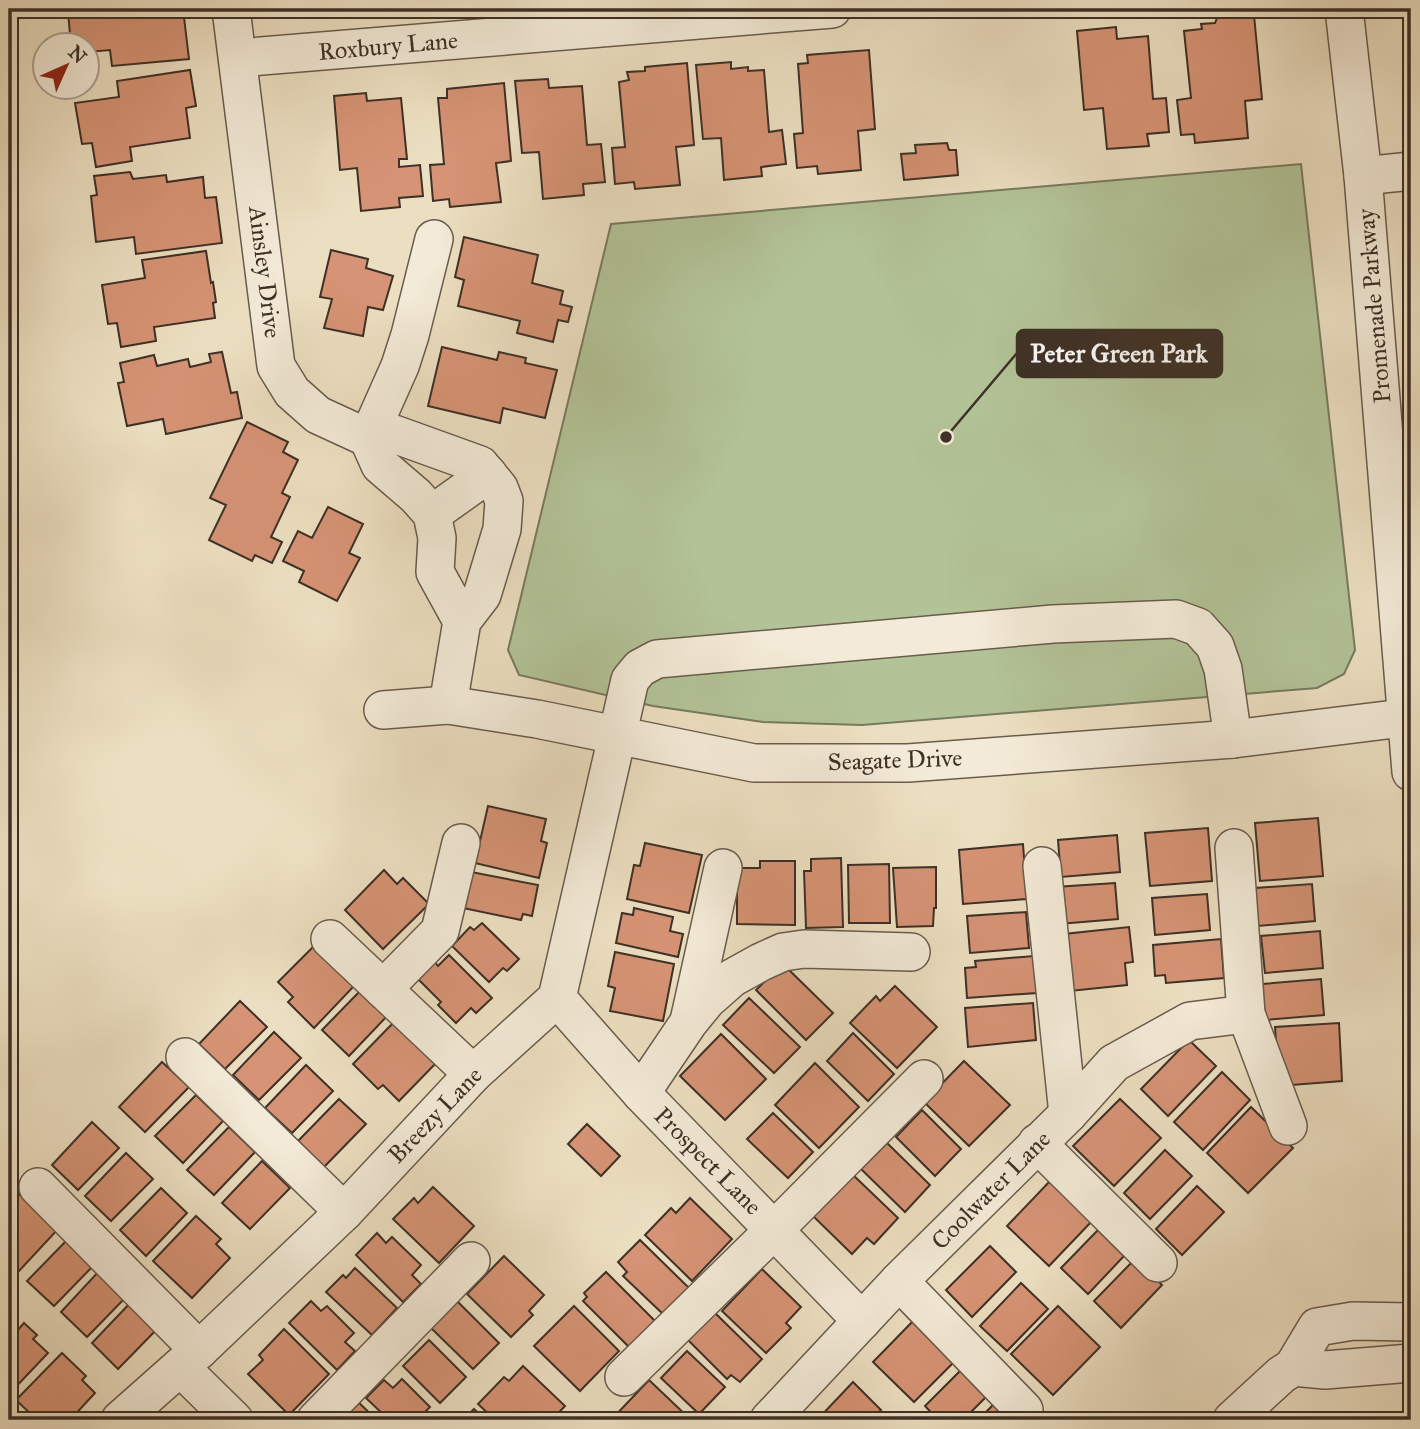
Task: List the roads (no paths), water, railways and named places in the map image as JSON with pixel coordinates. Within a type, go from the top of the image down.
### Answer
[{"type":"street","name":"Ainsley Drive","points":[[231,9],[276,366],[292,392],[318,415],[369,438]]},
{"type":"street","name":"Roxbury Lane","points":[[238,58],[743,12],[832,9]]},
{"type":"street","name":"Promenade Parkway","points":[[1344,9],[1363,176],[1409,717],[1411,772]]},
{"type":"street","points":[[1363,176],[1411,171]]},
{"type":"street","points":[[434,239],[400,366],[369,438],[380,465],[417,496],[432,514],[437,538],[435,572],[462,621]]},
{"type":"street","points":[[369,438],[394,434],[480,465],[499,488],[504,501],[502,528],[482,595],[462,621],[449,705]]},
{"type":"street","points":[[432,514],[488,474]]},
{"type":"street","points":[[556,998],[630,680],[640,668],[657,659],[1053,624],[1176,619],[1198,627],[1214,646],[1223,669],[1233,739]]},
{"type":"street","name":"Seagate Drive","points":[[383,710],[449,705],[537,719],[754,763],[908,763],[1233,739],[1409,717]]},
{"type":"street","points":[[383,989],[440,931],[461,843]]},
{"type":"street","points":[[1234,848],[1246,1014],[1288,1126]]},
{"type":"street","points":[[1042,866],[1068,1114]]},
{"type":"street","points":[[689,1022],[723,868]]},
{"type":"street","points":[[330,939],[473,1074]]},
{"type":"street","points":[[641,1093],[707,1000],[733,978],[761,962],[783,952],[804,949],[911,952]]},
{"type":"street","name":"Breezy Lane","points":[[120,1420],[190,1358],[344,1212],[473,1074],[556,998]]},
{"type":"street","name":"Prospect Lane","points":[[556,998],[641,1093],[862,1321]]},
{"type":"street","name":"Coolwater Lane","points":[[771,1420],[899,1281],[1068,1114],[1114,1063],[1190,1021],[1246,1014]]},
{"type":"street","points":[[185,1057],[344,1212]]},
{"type":"street","points":[[624,1377],[924,1079]]},
{"type":"street","points":[[1037,1143],[1158,1263]]},
{"type":"street","points":[[38,1187],[190,1358],[234,1420]]},
{"type":"street","points":[[316,1420],[471,1261]]},
{"type":"street","points":[[899,1281],[1024,1410]]},
{"type":"street","points":[[1232,1420],[1293,1367],[1317,1327],[1353,1321],[1411,1322]]},
{"type":"street","points":[[1293,1367],[1325,1370],[1411,1363]]},
{"type":"place","name":"Peter Green Park","points":[[946,437]]}]
